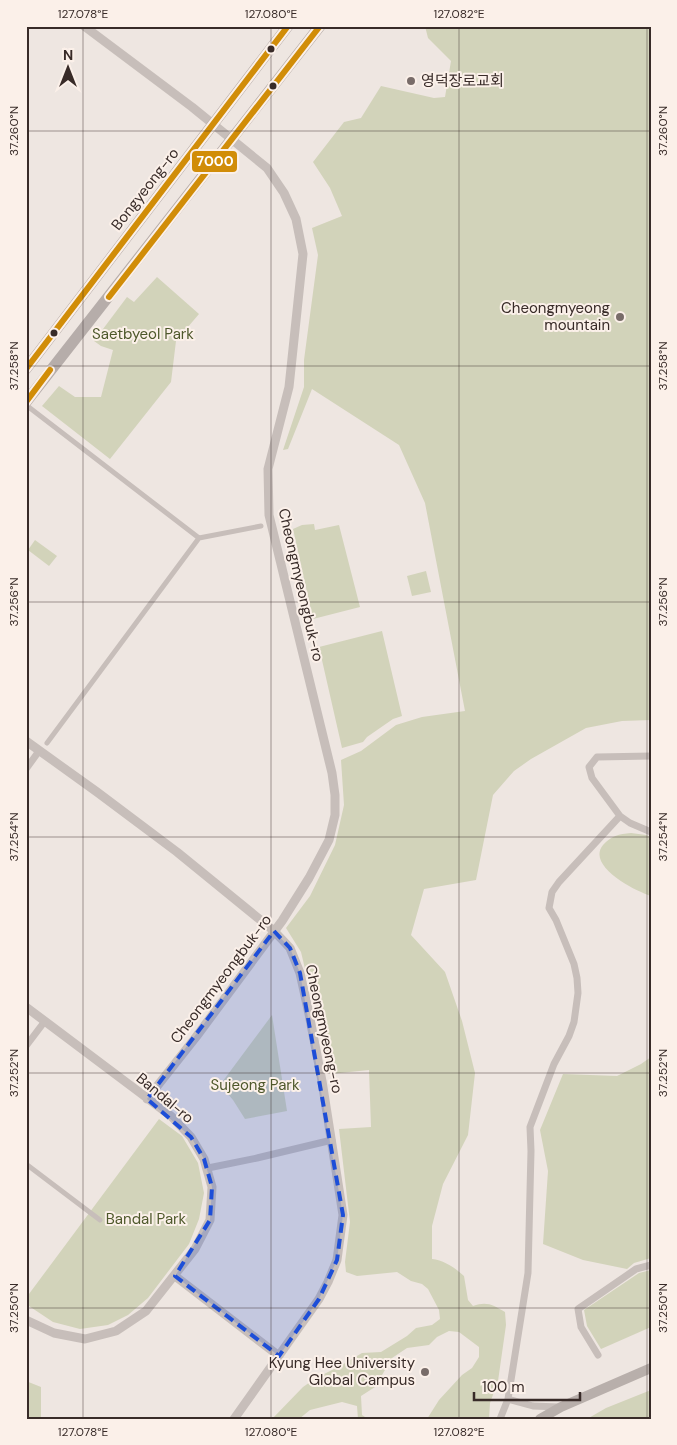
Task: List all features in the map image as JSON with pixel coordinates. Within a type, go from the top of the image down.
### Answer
[{"type":"main road","name":"Bongyeong-ro","points":[[26,369],[288,26]]},
{"type":"main road","points":[[26,404],[320,26]]},
{"type":"main road","points":[[540,1419],[562,1407],[651,1368]]},
{"type":"street","name":"Cheongmyeongbuk-ro","points":[[84,26],[214,124],[268,168],[284,193],[296,219],[304,254],[289,387],[268,469],[269,516],[328,757],[335,795],[335,815],[329,840],[309,878],[274,931],[196,1037],[147,1099]]},
{"type":"street","points":[[26,404],[199,538]]},
{"type":"street","points":[[47,743],[199,538],[261,526]]},
{"type":"street","name":"Cheongmyeong-ro","points":[[26,741],[177,852],[274,931],[290,948],[300,972],[322,1081],[343,1215],[337,1260],[319,1299],[234,1419]]},
{"type":"street","points":[[26,768],[39,751]]},
{"type":"street","points":[[651,756],[597,757],[589,767],[592,778],[620,816],[630,823],[651,832]]},
{"type":"street","points":[[500,1419],[508,1399],[528,1273],[530,1127],[554,1064],[569,1036],[574,1022],[578,993],[574,964],[556,920],[549,908],[550,900],[552,892],[559,882],[620,816]]},
{"type":"street","name":"Bandal-ro","points":[[26,1007],[171,1116],[191,1138],[208,1168],[212,1187],[210,1220],[196,1249],[146,1311],[116,1331],[85,1339],[54,1333],[26,1320]]},
{"type":"street","points":[[26,1046],[45,1021]]},
{"type":"street","points":[[208,1168],[332,1140]]},
{"type":"street","points":[[26,1164],[100,1220]]},
{"type":"street","points":[[598,1355],[581,1327],[578,1309],[636,1269],[651,1266]]},
{"type":"street","points":[[175,1276],[279,1356]]},
{"type":"street","points":[[508,1399],[533,1406],[562,1407]]},
{"type":"highlighted area","points":[[274,931],[290,948],[300,973],[343,1215],[337,1260],[319,1299],[279,1356],[175,1276],[210,1220],[212,1187],[204,1159],[191,1137],[147,1099]]},
{"type":"green space","points":[[425,26],[651,26],[651,720],[622,721],[586,728],[531,759],[514,771],[493,795],[476,880],[424,889],[411,935],[445,972],[462,1021],[475,1073],[468,1135],[443,1184],[432,1226],[432,1259],[449,1265],[464,1276],[468,1300],[473,1306],[490,1304],[505,1312],[506,1325],[498,1381],[490,1403],[489,1419],[427,1419],[439,1400],[462,1375],[472,1368],[479,1357],[479,1347],[459,1332],[449,1331],[437,1337],[429,1345],[407,1348],[392,1358],[375,1387],[361,1396],[362,1415],[368,1419],[358,1419],[357,1406],[342,1402],[310,1410],[299,1419],[272,1419],[303,1387],[316,1378],[362,1353],[381,1352],[407,1336],[416,1328],[432,1325],[440,1319],[439,1310],[428,1289],[422,1284],[411,1281],[397,1272],[357,1276],[346,1272],[345,1262],[350,1222],[339,1129],[371,1127],[369,1070],[330,1074],[301,952],[286,928],[310,896],[335,845],[344,805],[341,760],[361,751],[396,725],[422,717],[465,711],[425,503],[399,445],[312,389],[288,449],[283,450],[304,387],[304,360],[318,255],[312,228],[342,216],[330,188],[313,162],[344,122],[361,118],[381,86],[434,98],[445,97],[451,61],[428,38]]},
{"type":"green space","name":"Saetbyeol Park","points":[[157,277],[199,314],[176,341],[171,382],[110,459],[42,406],[59,386],[75,397],[101,397],[113,350],[101,346],[94,341],[127,297],[134,302]]},
{"type":"green space","points":[[314,524],[315,530],[339,525],[360,607],[313,619],[293,529],[302,525]]},
{"type":"green space","points":[[35,540],[57,556],[49,566],[28,550]]},
{"type":"green space","points":[[426,571],[431,592],[412,596],[407,576]]},
{"type":"green space","points":[[382,631],[402,716],[393,719],[367,737],[363,742],[342,748],[319,647]]},
{"type":"green space","points":[[631,833],[651,837],[651,896],[624,883],[606,869],[601,861],[600,853],[603,845],[609,839]]},
{"type":"green space","name":"Sujeong Park","points":[[272,1015],[287,1111],[245,1119],[233,1100],[220,1085]]},
{"type":"green space","points":[[651,1057],[651,1258],[634,1263],[627,1269],[583,1260],[543,1244],[548,1171],[540,1130],[563,1074],[617,1076]]},
{"type":"green space","name":"Bandal Park","points":[[159,1119],[182,1136],[198,1163],[204,1193],[199,1219],[189,1244],[148,1298],[128,1315],[108,1325],[80,1329],[53,1322],[26,1304],[26,1298]]},
{"type":"green space","points":[[651,1270],[651,1327],[601,1349],[587,1326],[584,1310],[639,1273]]},
{"type":"green space","points":[[26,1381],[41,1387],[41,1419],[26,1419]]},
{"type":"green space","points":[[651,1390],[651,1419],[587,1419],[606,1408]]},
{"type":"transit line","name":"7000","points":[[26,369],[288,26]]},
{"type":"transit line","name":"7000","points":[[109,297],[320,26]]},
{"type":"transit line","name":"7000","points":[[26,402],[50,370]]},
{"type":"place","name":"영덕장로교회","points":[[411,81]]},
{"type":"place","name":"Cheongmyeong mountain","points":[[620,317]]},
{"type":"place","name":"Kyung Hee University Global Campus","points":[[425,1372]]}]
